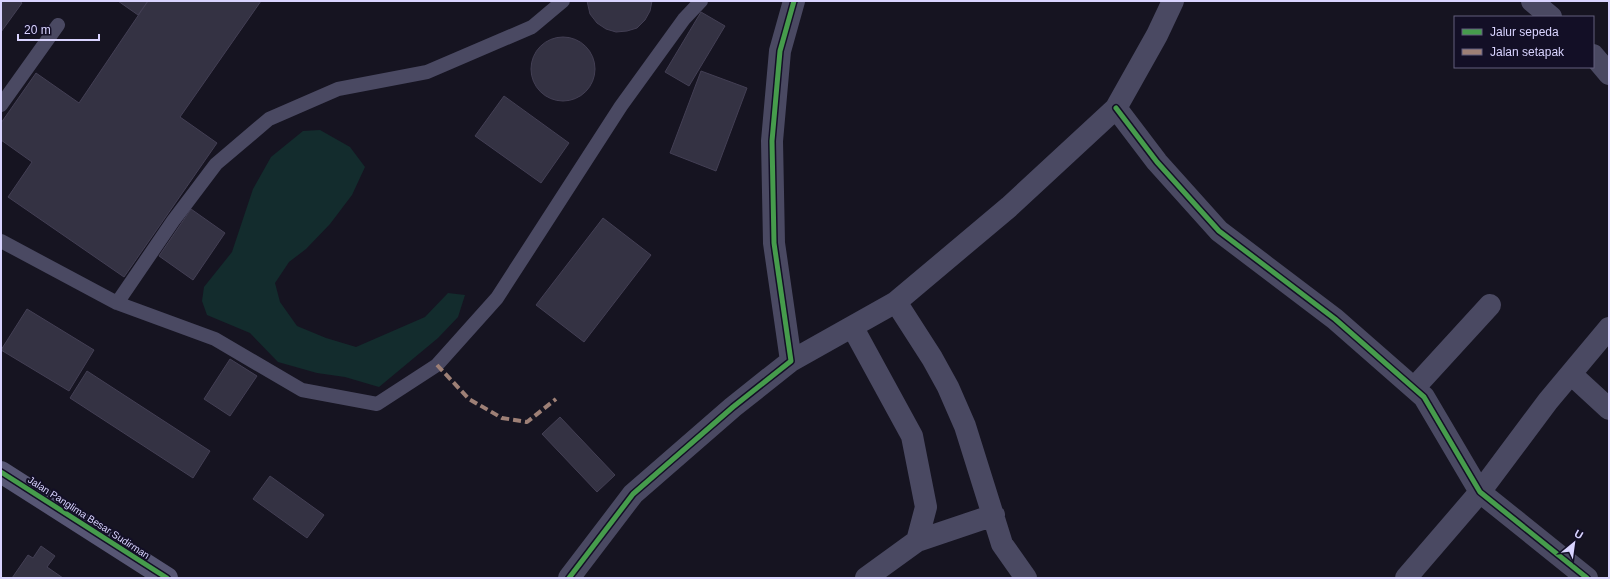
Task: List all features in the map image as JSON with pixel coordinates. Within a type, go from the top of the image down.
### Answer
[{"type":"main road","name":"Jalan Panglima Besar Sudirman","points":[[1,472],[167,578]]},
{"type":"street","points":[[792,360],[774,243],[772,141],[780,50],[794,1]]},
{"type":"street","points":[[569,578],[634,494],[733,407],[792,360],[853,328],[896,302],[1009,207],[1116,108],[1157,35],[1173,1]]},
{"type":"street","points":[[1532,1],[1550,16]]},
{"type":"street","points":[[1594,56],[1609,74]]},
{"type":"street","points":[[1116,108],[1157,162],[1219,232],[1335,319],[1424,397],[1480,492],[1587,578]]},
{"type":"street","points":[[896,302],[932,358],[948,387],[965,426],[1002,544],[1026,578]]},
{"type":"street","points":[[1414,388],[1490,305]]},
{"type":"street","points":[[853,328],[912,436],[926,507],[917,541]]},
{"type":"street","points":[[1406,578],[1480,492],[1548,401],[1609,328]]},
{"type":"street","points":[[1571,374],[1609,409]]},
{"type":"street","points":[[866,578],[917,541],[994,515]]},
{"type":"lane","points":[[117,303],[173,221],[216,164],[269,119],[338,89],[427,72],[532,27],[563,1]]},
{"type":"lane","points":[[1,241],[117,303],[215,339],[302,390],[377,404],[437,365],[497,298],[621,106],[684,19],[701,1]]},
{"type":"lane","points":[[1,105],[58,25]]},
{"type":"green space","points":[[320,130],[350,147],[365,167],[352,195],[330,224],[306,249],[289,262],[275,283],[280,302],[297,326],[326,338],[356,347],[425,317],[448,293],[465,295],[458,317],[438,338],[379,387],[345,377],[317,373],[278,362],[250,333],[207,315],[202,301],[204,287],[232,252],[253,189],[271,157],[303,131]]},
{"type":"building","points":[[1,1],[19,1],[22,3],[1,32]]},
{"type":"building","points":[[118,1],[148,1],[138,15]]},
{"type":"building","points":[[148,1],[261,1],[180,117],[217,143],[124,277],[8,197],[32,162],[1,140],[1,123],[36,73],[79,103]]},
{"type":"building","points":[[587,1],[652,1],[650,11],[645,20],[637,28],[616,32],[606,29],[597,23],[590,14]]},
{"type":"building","points":[[701,12],[725,26],[689,86],[665,72]]},
{"type":"building","points":[[557,37],[569,37],[586,46],[593,57],[595,69],[593,81],[586,92],[569,101],[557,101],[545,96],[536,87],[531,75],[531,63],[536,51],[545,42]]},
{"type":"building","points":[[701,71],[747,88],[716,171],[670,153]]},
{"type":"building","points":[[504,96],[569,143],[541,183],[475,136]]},
{"type":"building","points":[[191,209],[225,233],[193,280],[159,256]]},
{"type":"building","points":[[603,218],[651,255],[584,342],[536,305]]},
{"type":"building","points":[[27,309],[94,350],[69,391],[1,350]]},
{"type":"building","points":[[230,359],[257,376],[230,416],[204,399]]},
{"type":"building","points":[[87,371],[210,451],[193,478],[70,398]]},
{"type":"building","points":[[560,417],[615,475],[597,492],[542,434]]},
{"type":"building","points":[[270,476],[324,515],[307,538],[253,499]]},
{"type":"building","points":[[41,546],[55,556],[47,567],[63,578],[12,578],[28,555],[33,558]]},
{"type":"marked path","points":[[437,365],[469,399],[502,418],[527,422],[556,399]]},
{"type":"cycle path","points":[[569,578],[633,494],[733,407],[791,361],[774,243],[772,141],[780,51],[794,1]]},
{"type":"cycle path","points":[[1116,108],[1157,162],[1219,231],[1335,319],[1424,397],[1480,492],[1587,578]]},
{"type":"cycle path","points":[[1,472],[167,578]]}]
